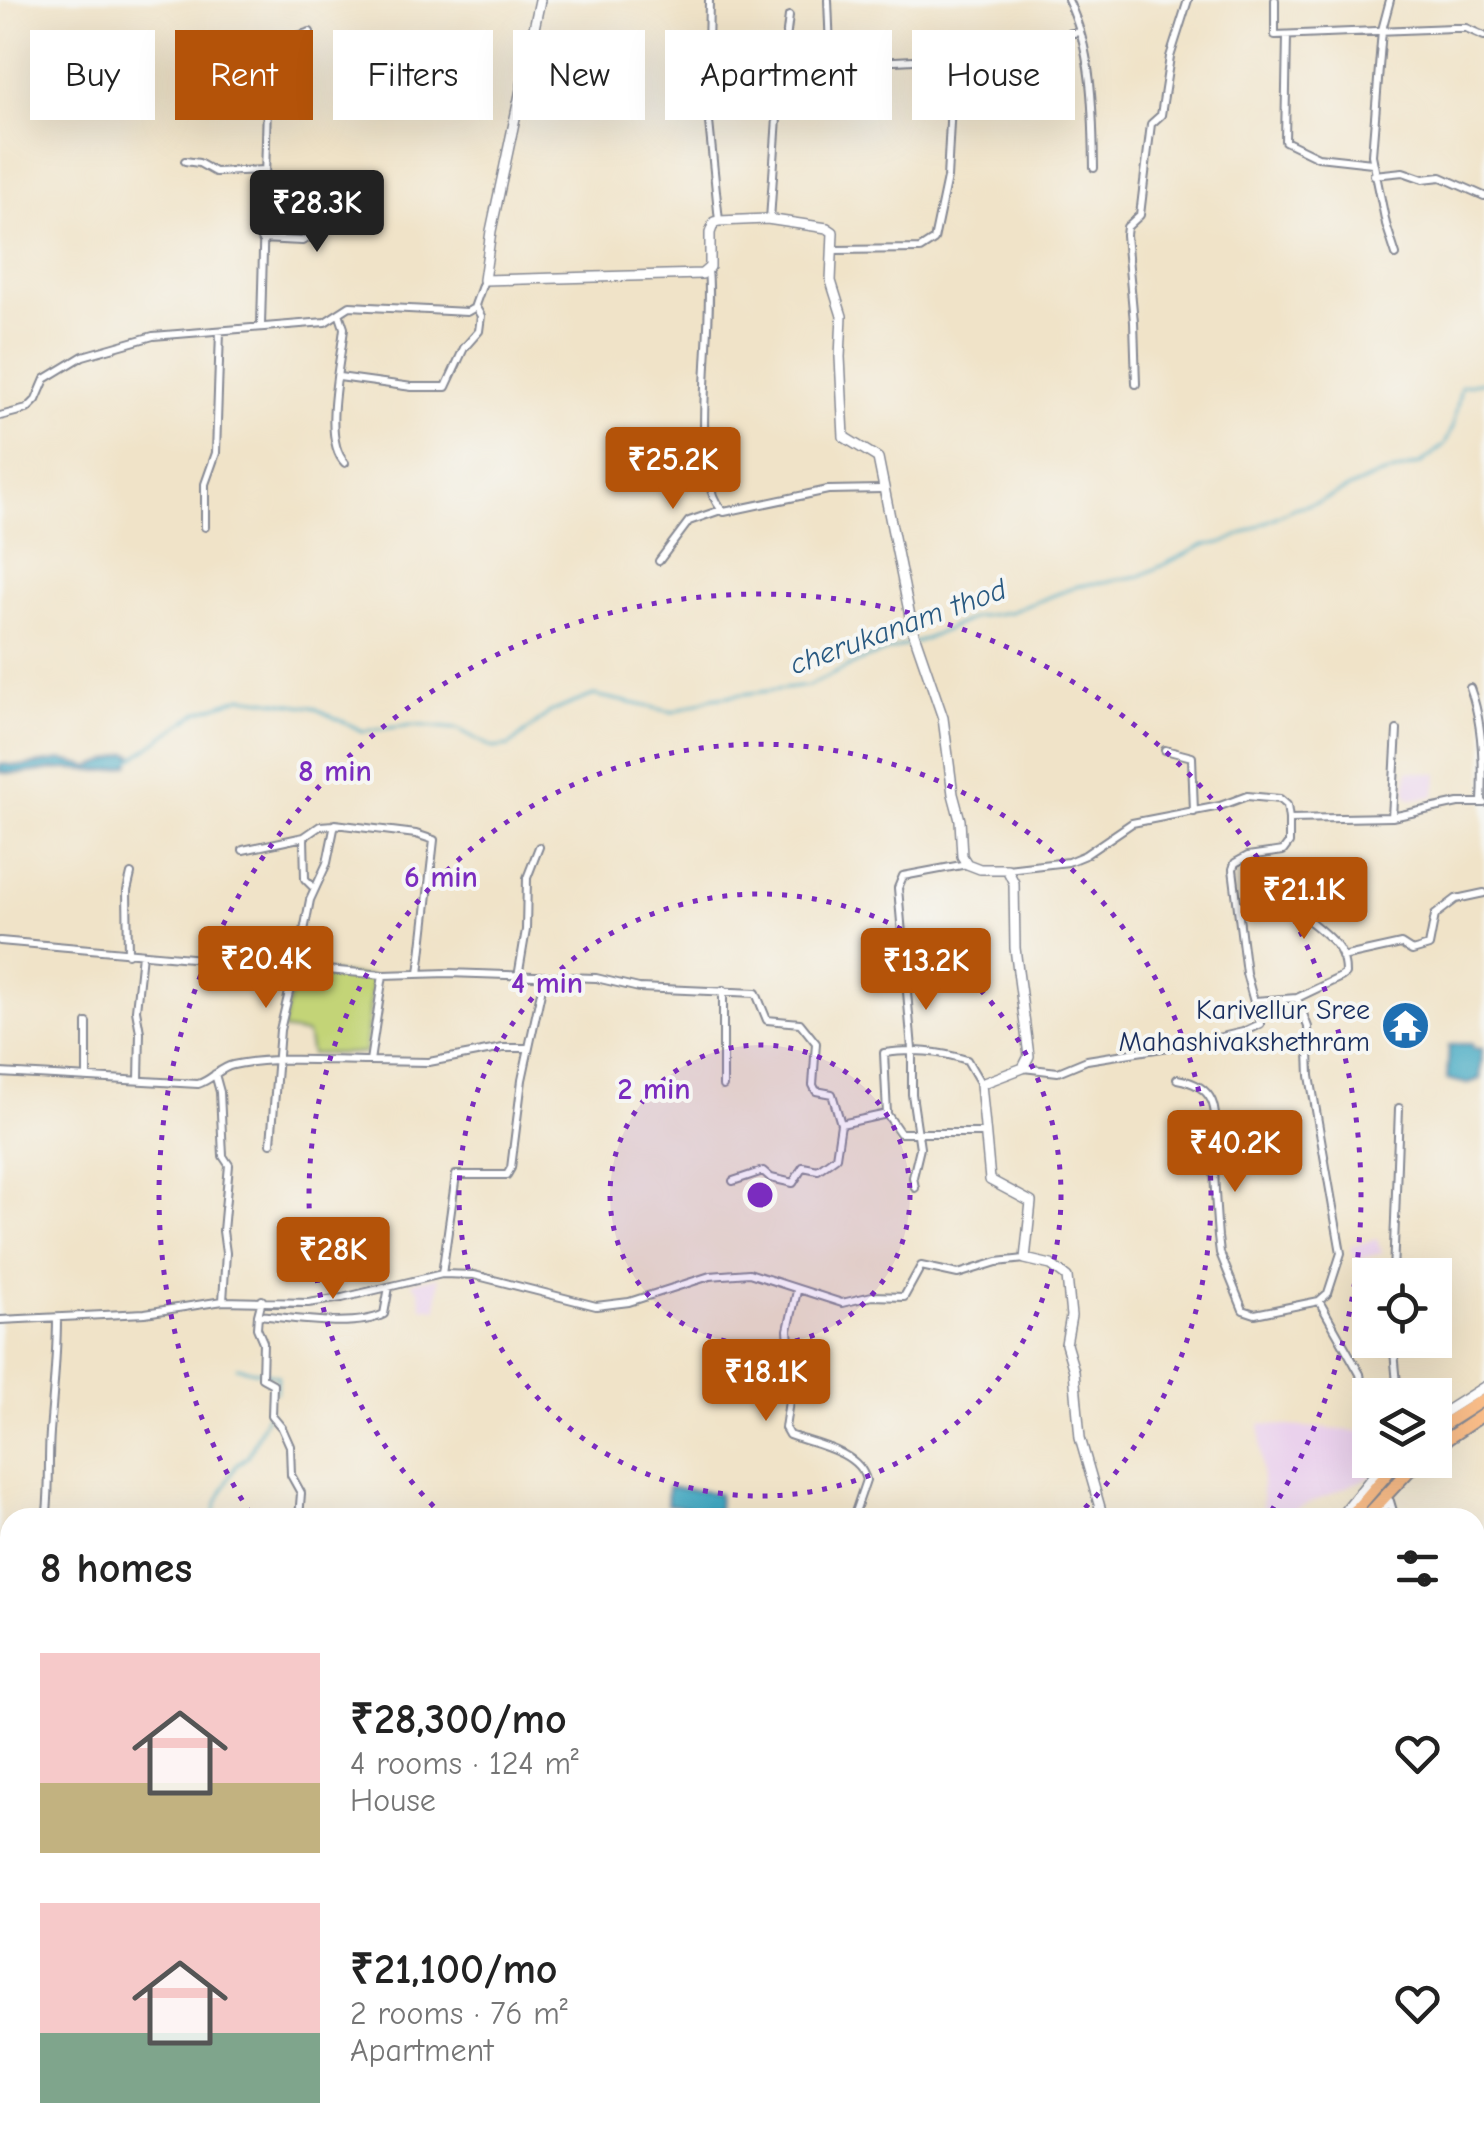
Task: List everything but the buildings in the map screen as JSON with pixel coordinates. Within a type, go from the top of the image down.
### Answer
[{"type":"highway","points":[[1452,1419],[1484,1399]]},
{"type":"highway","points":[[1452,1436],[1484,1414]]},
{"type":"highway","points":[[1362,1508],[1386,1478]]},
{"type":"highway","points":[[1364,1508],[1398,1478]]},
{"type":"street","points":[[0,416],[27,409],[36,400],[44,379],[82,356],[153,336],[325,322],[350,306],[467,312],[474,306],[484,280],[540,0]]},
{"type":"street","points":[[707,30],[709,0]]},
{"type":"street","points":[[828,0],[832,62],[912,60]]},
{"type":"street","points":[[1068,0],[1092,91],[1094,168]]},
{"type":"street","points":[[1136,384],[1127,227],[1140,215],[1150,124],[1161,115],[1170,57],[1188,0]]},
{"type":"street","points":[[1276,0],[1275,35],[1466,28],[1484,36]]},
{"type":"street","points":[[1390,0],[1382,30],[1373,163],[1396,255]]},
{"type":"street","points":[[787,30],[789,16]]},
{"type":"street","points":[[1075,33],[1079,32]]},
{"type":"street","points":[[1287,35],[1285,141],[1318,157],[1373,163]]},
{"type":"street","points":[[261,326],[266,120]]},
{"type":"street","points":[[709,120],[719,221]]},
{"type":"street","points":[[770,220],[779,120]]},
{"type":"street","points":[[834,250],[920,248],[934,240],[947,178],[950,120]]},
{"type":"street","points":[[185,160],[215,172],[264,170]]},
{"type":"street","points":[[1374,175],[1403,172],[1423,180],[1441,177],[1484,196]]},
{"type":"street","points":[[261,239],[302,241],[344,220],[368,216]]},
{"type":"street","points":[[720,510],[708,483],[704,447],[708,271],[714,222],[770,220],[827,228],[833,232],[831,280],[842,316],[844,437],[878,458],[913,631],[943,718],[966,864]]},
{"type":"street","points":[[484,280],[674,276],[708,271]]},
{"type":"street","points":[[339,377],[412,387],[446,387],[464,348],[479,331],[481,316],[474,306]]},
{"type":"street","points":[[339,313],[344,328],[333,424],[334,449],[345,463]]},
{"type":"street","points":[[205,527],[205,484],[216,453],[220,331]]},
{"type":"street","points":[[659,561],[689,521],[720,510],[746,509],[828,490],[882,489]]},
{"type":"street","points":[[1289,819],[1392,817],[1458,803],[1483,803],[1481,739],[1470,688]]},
{"type":"street","points":[[1392,817],[1397,730]]},
{"type":"street","points":[[1165,750],[1192,757],[1194,812]]},
{"type":"street","points":[[915,1188],[919,1132],[912,1094],[912,1049],[898,888],[903,876],[966,864],[980,870],[1068,862],[1085,856],[1132,823],[1194,812],[1247,796],[1273,797],[1286,805],[1289,843],[1283,851],[1248,856],[1235,863],[1241,946],[1260,1024],[1200,1042],[1086,1060],[1058,1072],[1023,1068],[981,1084]]},
{"type":"street","points":[[271,1144],[280,1030],[314,888],[327,864],[332,827],[336,824]]},
{"type":"street","points":[[243,850],[304,837],[320,826],[336,824],[416,834],[434,840],[419,974]]},
{"type":"street","points":[[304,837],[305,879],[314,888]]},
{"type":"street","points":[[518,977],[526,930],[527,878],[539,847]]},
{"type":"street","points":[[1007,869],[1014,883],[1015,948],[1029,1042],[1029,1056],[1023,1068]]},
{"type":"street","points":[[128,954],[127,891],[131,874]]},
{"type":"street","points":[[1342,957],[1401,944],[1412,950],[1429,946],[1435,915],[1456,899],[1484,893]]},
{"type":"street","points":[[1239,905],[1268,903],[1295,910],[1328,936],[1342,957],[1345,974],[1297,998],[1254,1001]]},
{"type":"street","points":[[0,941],[382,975],[596,978],[639,988],[756,993],[767,1020],[800,1023],[816,1043],[814,1088],[832,1094],[841,1124],[836,1156],[818,1170],[802,1167],[792,1182],[771,1178],[763,1172],[733,1181]]},
{"type":"street","points":[[139,1080],[140,1032],[136,1010],[142,954]]},
{"type":"street","points":[[370,1061],[382,975]]},
{"type":"street","points":[[442,1274],[456,1174],[499,1176],[507,1175],[511,1168],[528,1048],[544,978]]},
{"type":"street","points":[[724,990],[724,1086]]},
{"type":"street","points":[[1177,1078],[1204,1089],[1215,1109],[1220,1252],[1243,1310],[1255,1314],[1320,1301],[1328,1293],[1338,1268],[1340,1236],[1312,1090],[1308,1027],[1297,998]]},
{"type":"street","points":[[86,1024],[87,1077]]},
{"type":"street","points":[[0,1073],[198,1084],[229,1066],[277,1062],[430,1062],[503,1048],[528,1048]]},
{"type":"street","points":[[985,1133],[900,1133],[886,1114],[884,1053],[912,1049],[966,1060],[981,1084],[990,1180],[1031,1202],[1024,1259]]},
{"type":"street","points":[[214,1074],[220,1092],[223,1156],[229,1164],[222,1231],[226,1253],[223,1301]]},
{"type":"street","points":[[1393,1258],[1399,1108]]},
{"type":"street","points":[[841,1124],[886,1114]]},
{"type":"street","points":[[0,1320],[145,1313],[223,1301],[308,1303],[442,1274],[474,1275],[596,1306],[629,1302],[710,1276],[749,1273],[842,1303],[872,1296],[904,1297],[920,1266],[958,1274],[997,1262],[1024,1259],[1051,1265],[1067,1277],[1071,1316],[1066,1344],[1074,1370],[1080,1438],[1099,1508]]},
{"type":"street","points":[[258,1316],[376,1319],[384,1314],[389,1286]]},
{"type":"street","points":[[797,1290],[788,1330],[792,1382],[784,1428],[790,1435],[843,1455],[860,1466],[866,1480],[856,1508]]},
{"type":"street","points":[[262,1300],[257,1328],[263,1342],[262,1378],[273,1384],[272,1416],[290,1446],[291,1475],[301,1493],[300,1508]]},
{"type":"street","points":[[1320,1301],[1361,1378]]},
{"type":"street","points":[[47,1508],[57,1319]]},
{"type":"street","points":[[1452,1407],[1484,1387]]},
{"type":"street","points":[[1360,1508],[1376,1478]]},
{"type":"street","points":[[1373,1508],[1390,1501],[1392,1508]]},
{"type":"shaded area","points":[[1408,771],[1438,774],[1434,796],[1411,799],[1405,794]]},
{"type":"shaded area","points":[[1377,1239],[1381,1253],[1354,1258],[1350,1247]]},
{"type":"shaded area","points":[[439,1277],[437,1309],[422,1307],[419,1290],[411,1282]]},
{"type":"shaded area","points":[[1260,1424],[1352,1431],[1352,1478],[1367,1478],[1298,1508],[1263,1508]]},
{"type":"green space","points":[[296,970],[373,977],[365,1053],[311,1054],[307,1034],[282,1030]]},
{"type":"water","points":[[128,753],[133,755],[129,765],[111,770],[0,772],[0,764],[23,766],[63,760],[91,767]]},
{"type":"water","points":[[1472,1044],[1473,1048],[1482,1049],[1480,1079],[1467,1084],[1447,1079],[1449,1046]]},
{"type":"water","points":[[668,1487],[719,1493],[718,1508],[667,1505]]},
{"type":"waterway","name":"cherukanam thod","points":[[130,761],[198,712],[243,697],[312,707],[363,731],[413,725],[458,729],[493,748],[509,746],[550,712],[594,695],[673,712],[712,698],[808,686],[867,658],[928,638],[974,617],[1010,612],[1078,586],[1140,576],[1204,545],[1224,543],[1294,508],[1420,464],[1445,444],[1453,427],[1461,386],[1484,382]]},
{"type":"waterway","points":[[237,1367],[278,1376],[276,1392]]},
{"type":"waterway","points":[[216,1508],[236,1465],[248,1456],[270,1409]]},
{"type":"place","name":"Karivellur Sree Mahashivakshethram","points":[[1405,1026]]}]
